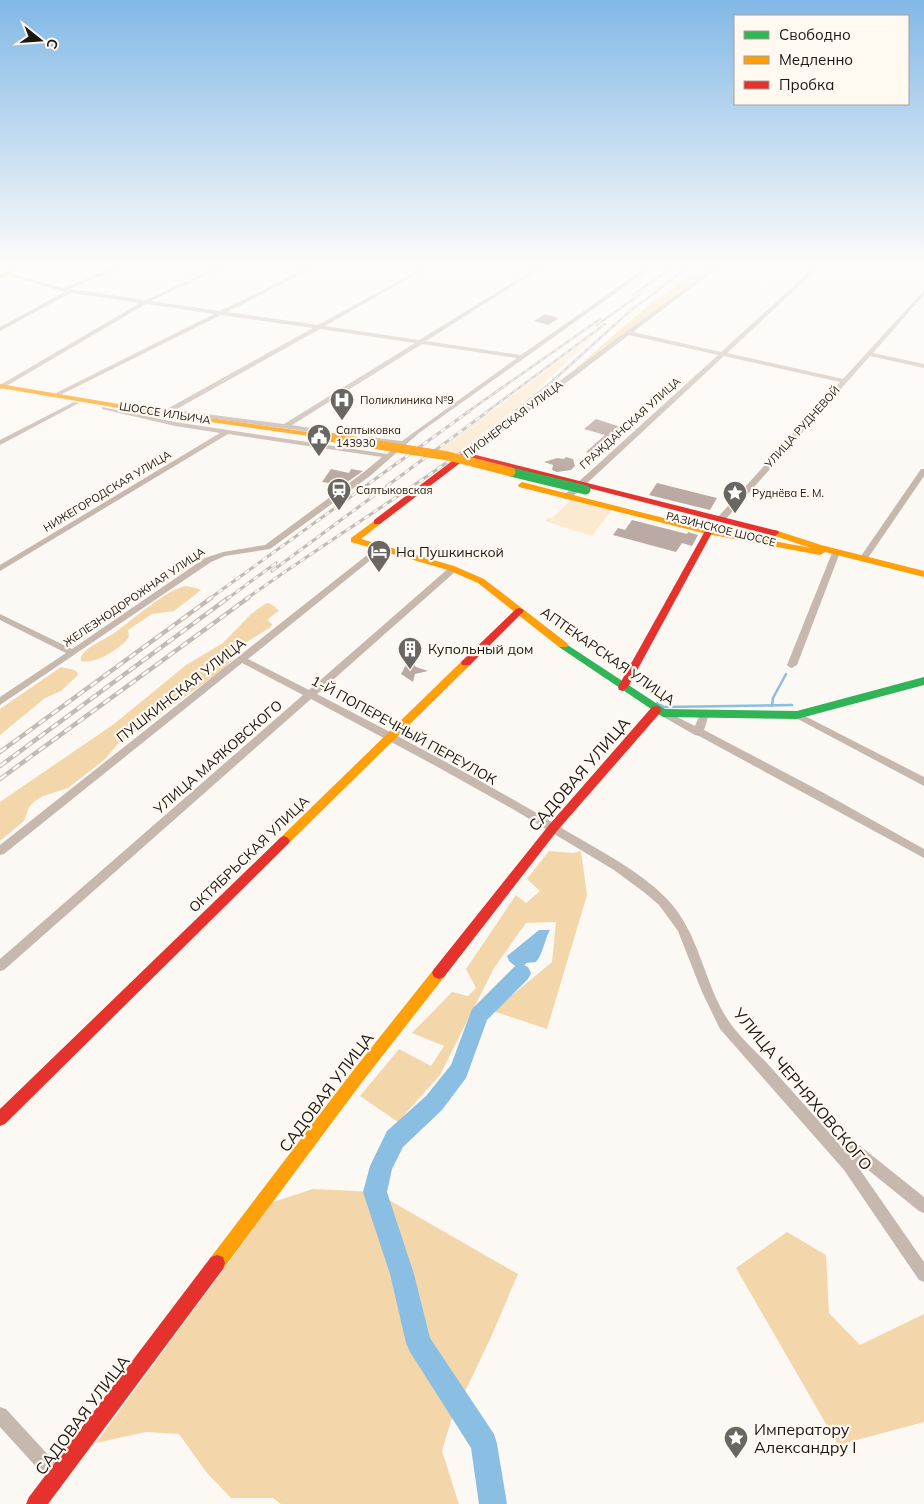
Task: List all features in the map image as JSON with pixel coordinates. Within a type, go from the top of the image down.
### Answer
[{"type":"street","points":[[5,387],[90,335]]},
{"type":"street","points":[[54,396],[176,335]]},
{"type":"street","points":[[168,410],[302,335]]},
{"type":"street","points":[[374,335],[523,357]]},
{"type":"street","points":[[286,426],[432,335]]},
{"type":"street","name":"ЖЕЛЕЗНОДОРОЖНАЯ УЛИЦА","points":[[0,702],[208,560],[223,554],[267,547],[367,474],[403,443],[553,335]]},
{"type":"street","name":"ПИОНЕРСКАЯ УЛИЦА","points":[[379,550],[354,540],[624,335]]},
{"type":"street","points":[[637,335],[844,381]]},
{"type":"street","name":"ГРАЖДАНСКАЯ УЛИЦА","points":[[567,497],[584,489],[662,409],[743,335]]},
{"type":"street","name":"УЛИЦА РУДНЕВОЙ","points":[[721,518],[885,335]]},
{"type":"street","points":[[868,354],[924,366]]},
{"type":"street","name":"ШОССЕ ИЛЬИЧА","points":[[5,387],[91,404]]},
{"type":"street","name":"ШОССЕ ИЛЬИЧА","points":[[5,387],[187,422],[315,437],[444,460],[584,489]]},
{"type":"street","points":[[91,404],[150,419],[387,456]]},
{"type":"street","points":[[0,443],[91,404],[168,410],[403,443]]},
{"type":"street","name":"НИЖЕГОРОДСКАЯ УЛИЦА","points":[[0,569],[226,432]]},
{"type":"street","points":[[360,452],[369,451],[377,446],[376,442],[369,438]]},
{"type":"street","points":[[463,457],[538,472],[584,489],[721,518],[793,538],[818,550]]},
{"type":"street","points":[[861,559],[924,471]]},
{"type":"street","points":[[538,472],[522,485],[709,531],[788,548],[818,550]]},
{"type":"street","name":"РАЗИНСКОЕ ШОССЕ","points":[[584,489],[835,555],[861,559]]},
{"type":"street","points":[[624,687],[709,531]]},
{"type":"street","name":"АПТЕКАРСКАЯ УЛИЦА","points":[[379,550],[454,570],[481,581],[556,640],[659,712],[818,795],[924,854]]},
{"type":"street","name":"ПУШКИНСКАЯ УЛИЦА","points":[[0,851],[379,550]]},
{"type":"street","name":"РАЗИНСКОЕ ШОССЕ","points":[[818,550],[924,574]]},
{"type":"street","points":[[792,665],[835,555]]},
{"type":"street","name":"УЛИЦА МАЯКОВСКОГО","points":[[0,966],[454,570]]},
{"type":"street","name":"ОКТЯБРЬСКАЯ УЛИЦА","points":[[0,1119],[519,612]]},
{"type":"street","points":[[0,617],[72,652]]},
{"type":"street","name":"1-Й ПОПЕРЕЧНЫЙ ПЕРЕУЛОК","points":[[241,659],[392,736],[553,828]]},
{"type":"street","points":[[659,712],[797,716],[924,680]]},
{"type":"street","name":"САДОВАЯ УЛИЦА","points":[[36,1504],[357,1078],[553,828],[659,712]]},
{"type":"street","points":[[698,733],[704,714]]},
{"type":"street","points":[[797,716],[924,782]]},
{"type":"street","name":"УЛИЦА ЧЕРНЯХОВСКОГО","points":[[553,828],[616,866],[661,900],[676,917],[687,938],[714,1008],[724,1025],[849,1165],[924,1275]]},
{"type":"street","points":[[849,1165],[854,1150],[924,1206]]},
{"type":"street","points":[[0,1415],[56,1477]]},
{"type":"shaded area","points":[[595,335],[524,402],[455,454],[438,451]]},
{"type":"shaded area","points":[[614,335],[622,335],[578,369],[576,368]]},
{"type":"shaded area","points":[[572,499],[612,509],[592,536],[545,521],[548,518],[552,518]]},
{"type":"shaded area","points":[[186,586],[201,590],[174,611],[152,614],[128,630],[129,637],[107,655],[87,662],[81,661],[81,656],[89,648],[117,631],[170,592]]},
{"type":"shaded area","points":[[268,603],[279,611],[269,618],[268,621],[272,624],[271,627],[237,648],[233,652],[235,657],[224,669],[118,744],[104,760],[68,788],[43,796],[35,801],[29,807],[24,821],[0,841],[0,802],[114,724],[186,665],[223,643],[251,614]]},
{"type":"shaded area","points":[[61,667],[74,670],[78,673],[77,676],[61,691],[45,698],[0,735],[0,709]]},
{"type":"shaded area","points":[[549,851],[573,853],[581,851],[587,895],[547,1029],[493,1011],[552,962],[556,922],[526,923],[494,968],[440,1075],[398,1122],[360,1096],[399,1049],[431,1066],[444,1046],[412,1033],[452,992],[468,996],[476,988],[466,969],[516,895],[526,903],[540,891],[527,879]]},
{"type":"shaded area","points":[[313,1189],[375,1192],[518,1274],[491,1337],[451,1421],[442,1451],[459,1504],[281,1504],[273,1498],[231,1498],[207,1473],[179,1434],[146,1432],[96,1443],[273,1202]]},
{"type":"shaded area","points":[[787,1232],[826,1255],[829,1313],[860,1345],[924,1314],[924,1422],[838,1445],[736,1268]]},
{"type":"water","points":[[539,930],[550,930],[539,958],[536,962],[526,963],[521,973],[512,973],[515,966],[509,961],[507,956]]},
{"type":"building","points":[[596,419],[627,429],[597,456],[586,452],[605,435],[584,429]]},
{"type":"building","points":[[566,457],[573,459],[575,466],[571,470],[557,472],[552,470],[553,465],[544,462],[557,458],[564,459]]},
{"type":"building","points":[[331,469],[349,473],[351,469],[363,471],[343,485],[322,482]]},
{"type":"building","points":[[657,483],[717,498],[710,510],[649,495]]},
{"type":"building","points":[[632,520],[698,535],[692,546],[682,543],[676,552],[613,535],[618,528],[625,530]]},
{"type":"building","name":"Купольный дом","points":[[412,662],[416,667],[428,671],[415,674],[413,682],[401,674],[407,663]]},
{"type":"waterway","points":[[772,705],[773,698],[786,674]]},
{"type":"waterway","points":[[657,703],[664,707],[772,705]]},
{"type":"waterway","points":[[772,705],[792,705]]},
{"type":"waterway","points":[[493,1504],[484,1444],[419,1343],[402,1274],[375,1192],[381,1166],[395,1139],[434,1103],[459,1071],[479,1015],[521,973]]},
{"type":"railway","points":[[466,413],[577,335]]},
{"type":"railway","points":[[485,413],[590,335]]},
{"type":"railway","points":[[513,413],[547,386],[603,335]]},
{"type":"railway","points":[[209,599],[468,412]]},
{"type":"railway","points":[[272,571],[487,412]]},
{"type":"railway","points":[[246,599],[416,484],[515,412]]},
{"type":"railway","points":[[227,599],[276,563]]},
{"type":"railway","points":[[0,752],[211,598]]},
{"type":"railway","points":[[0,766],[228,598]]},
{"type":"railway","points":[[0,779],[248,598]]},
{"type":"traffic: fast","points":[[511,472],[586,490]]},
{"type":"traffic: fast","points":[[563,645],[663,713],[797,715],[924,681]]},
{"type":"traffic: slow","points":[[0,386],[154,412],[316,435]]},
{"type":"traffic: slow","points":[[316,435],[448,456],[511,472]]},
{"type":"traffic: slow","points":[[522,485],[707,531],[782,546],[820,552],[822,550],[821,548],[775,533]]},
{"type":"traffic: slow","points":[[377,522],[354,540],[451,568],[481,581],[563,645]]},
{"type":"traffic: slow","points":[[814,546],[924,574]]},
{"type":"traffic: slow","points":[[284,841],[466,663]]},
{"type":"traffic: slow","points":[[217,1263],[357,1077],[439,973]]},
{"type":"traffic: jam","points":[[377,522],[467,454],[775,533]]},
{"type":"traffic: jam","points":[[623,687],[709,531]]},
{"type":"traffic: jam","points":[[466,663],[519,611]]},
{"type":"traffic: jam","points":[[439,973],[553,828],[656,710]]},
{"type":"traffic: jam","points":[[0,1119],[284,841]]},
{"type":"traffic: jam","points":[[36,1504],[217,1263]]},
{"type":"place","name":"Поликлиника №9","points":[[342,421]]},
{"type":"place","name":"Салтыковка 143930","points":[[319,457]]},
{"type":"place","name":"Салтыковская","points":[[339,511]]},
{"type":"place","name":"Руднёва Е. М.","points":[[735,514]]},
{"type":"place","name":"На Пушкинской","points":[[379,573]]},
{"type":"place","name":"Купольный дом","points":[[410,670]]},
{"type":"place","name":"Императору Александру I","points":[[736,1459]]}]
